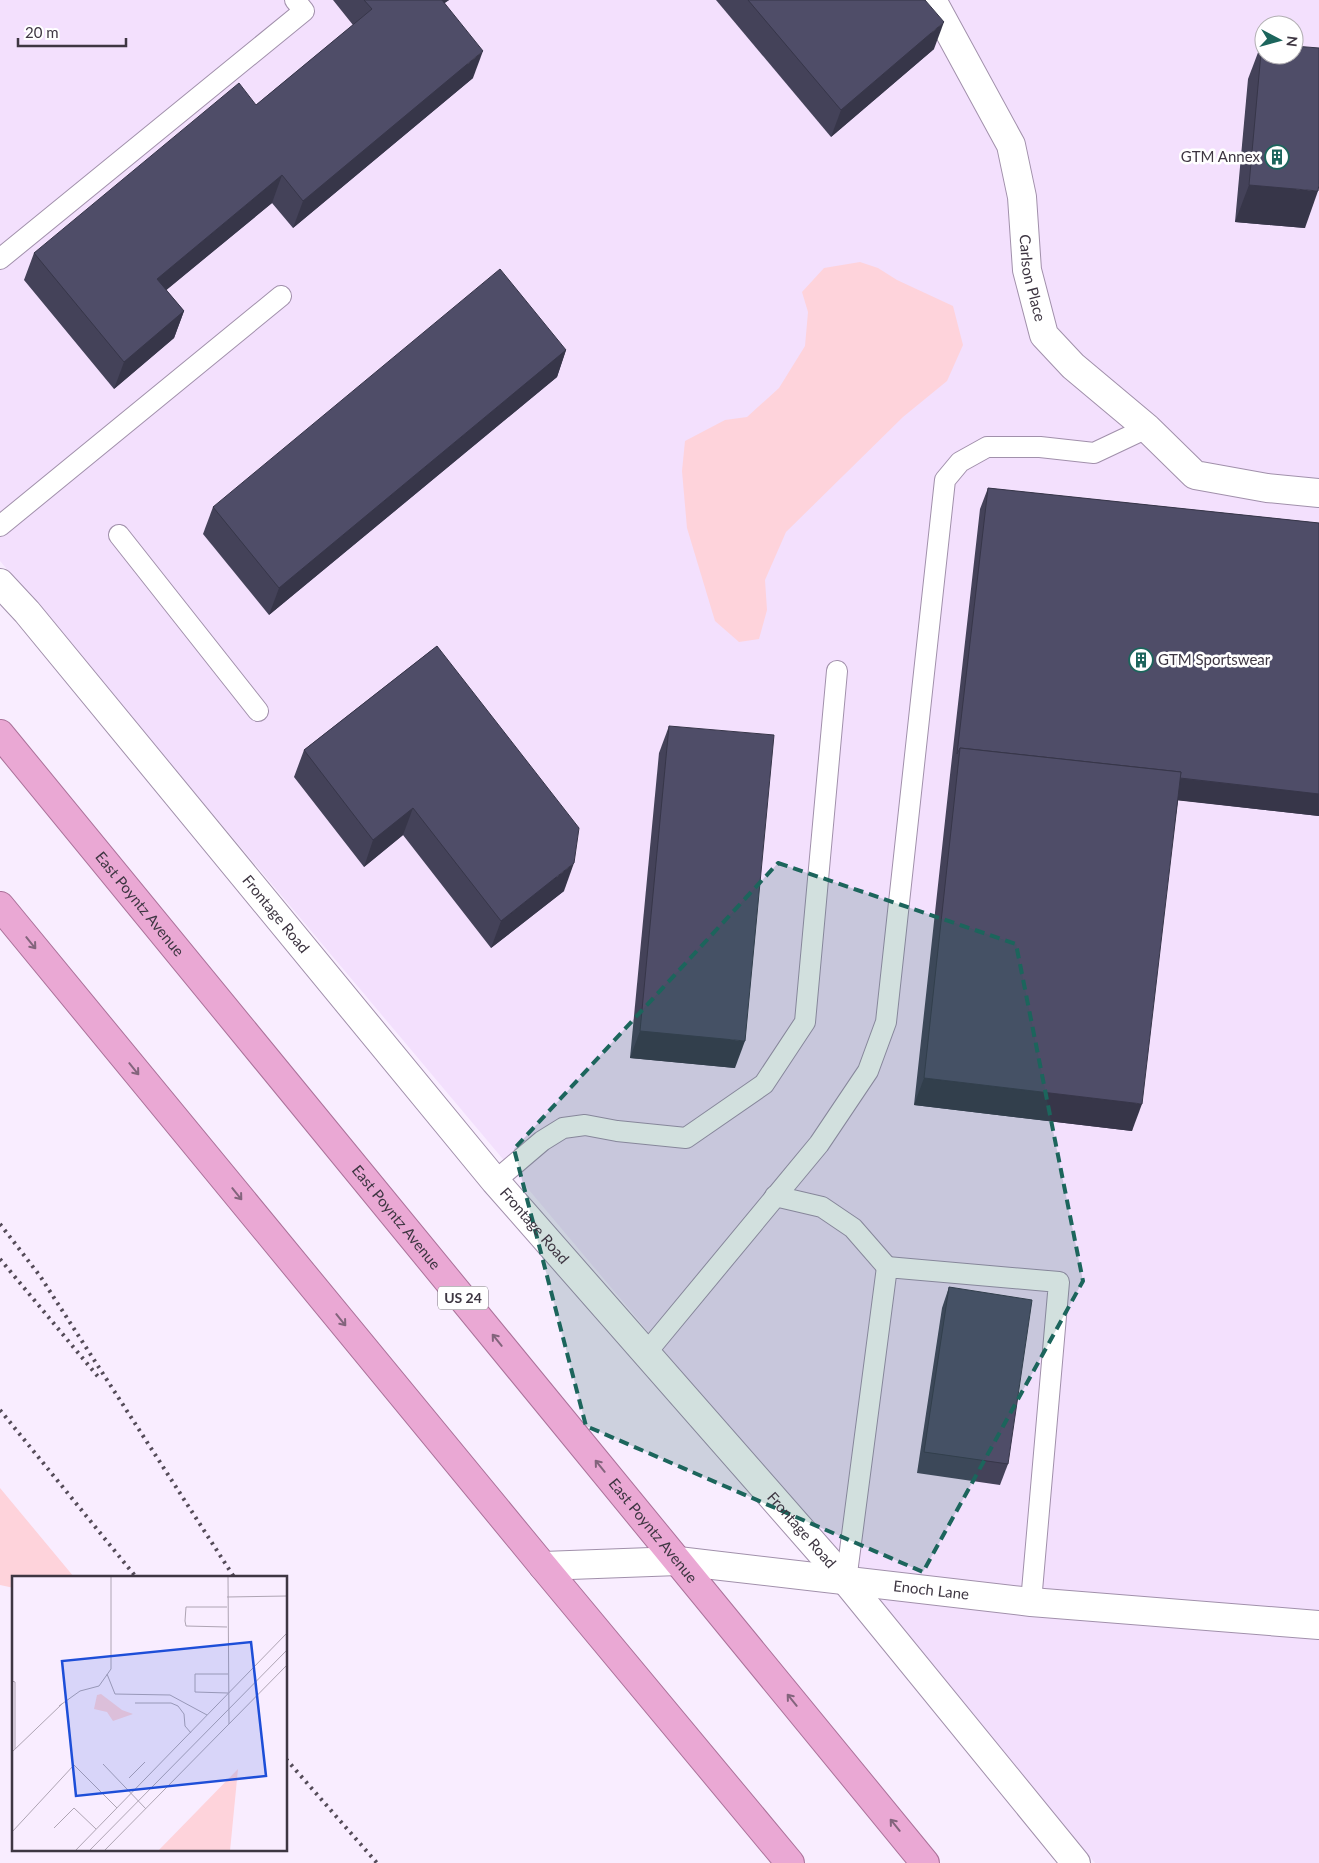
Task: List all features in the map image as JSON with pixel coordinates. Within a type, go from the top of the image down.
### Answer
[{"type":"highway","name":"East Poyntz Avenue","points":[[0,734],[926,1863]]},
{"type":"highway","points":[[0,906],[790,1863]]},
{"type":"street","name":"Carlson Place","points":[[932,0],[1011,145],[1022,197],[1027,270],[1044,335],[1073,366],[1147,428],[1195,475],[1267,488],[1319,493]]},
{"type":"street","name":"Frontage Road","points":[[0,583],[27,612],[495,1181],[846,1581],[1076,1863]]},
{"type":"street","name":"Enoch Lane","points":[[543,1566],[678,1561],[1031,1602],[1319,1625]]},
{"type":"lane","points":[[0,259],[304,11],[295,0]]},
{"type":"lane","points":[[0,526],[281,296]]},
{"type":"lane","points":[[646,1353],[819,1144],[868,1071],[886,1022],[945,480],[960,462],[987,447],[1040,447],[1094,453],[1147,428]]},
{"type":"lane","points":[[119,535],[258,711]]},
{"type":"lane","points":[[495,1181],[542,1141],[563,1128],[585,1125],[617,1131],[686,1138],[764,1084],[805,1022],[836,671]]},
{"type":"lane","points":[[775,1196],[822,1207],[853,1228],[887,1267],[1059,1282],[1031,1602]]},
{"type":"lane","points":[[846,1581],[887,1267]]},
{"type":"highlighted area","points":[[778,863],[1016,944],[1083,1281],[923,1572],[586,1426],[514,1149]]},
{"type":"shaded area","points":[[0,0],[1319,0],[1319,1863],[1095,1863],[0,561]]},
{"type":"shaded area","points":[[860,262],[878,268],[897,280],[953,306],[963,345],[947,381],[903,417],[786,532],[765,580],[767,610],[759,639],[739,642],[715,621],[687,528],[682,471],[685,441],[725,420],[747,417],[779,388],[805,346],[808,312],[802,292],[824,268]]},
{"type":"shaded area","points":[[0,1488],[73,1576],[12,1576],[12,1588],[0,1585]]},
{"type":"building","points":[[364,0],[442,0],[483,51],[303,201],[282,175],[157,279],[184,311],[124,362],[34,253],[239,83],[256,105],[372,9]]},
{"type":"building","points":[[748,0],[925,0],[944,22],[841,110]]},
{"type":"building","name":"GTM Annex","points":[[1304,47],[1319,48],[1318,191],[1249,185],[1260,65],[1304,65]]},
{"type":"building","points":[[500,269],[566,350],[279,588],[213,507]]},
{"type":"building","name":"GTM Sportswear","points":[[988,488],[1319,523],[1319,794],[1180,778],[1181,772],[960,748],[957,754]]},
{"type":"building","points":[[437,646],[579,828],[574,863],[501,921],[413,808],[373,840],[304,750]]},
{"type":"building","points":[[669,726],[774,735],[745,1041],[640,1031]]},
{"type":"building","points":[[960,748],[1181,772],[1142,1104],[924,1078]]},
{"type":"building","points":[[949,1287],[1032,1300],[1008,1464],[924,1452]]},
{"type":"railway","points":[[0,1224],[40,1276],[233,1576]]},
{"type":"railway","points":[[0,1259],[100,1379]]},
{"type":"railway","points":[[0,1410],[135,1576]]},
{"type":"railway","points":[[288,1761],[377,1863]]},
{"type":"place","name":"GTM Annex","points":[[1277,157]]},
{"type":"place","name":"GTM Sportswear","points":[[1141,660]]}]
